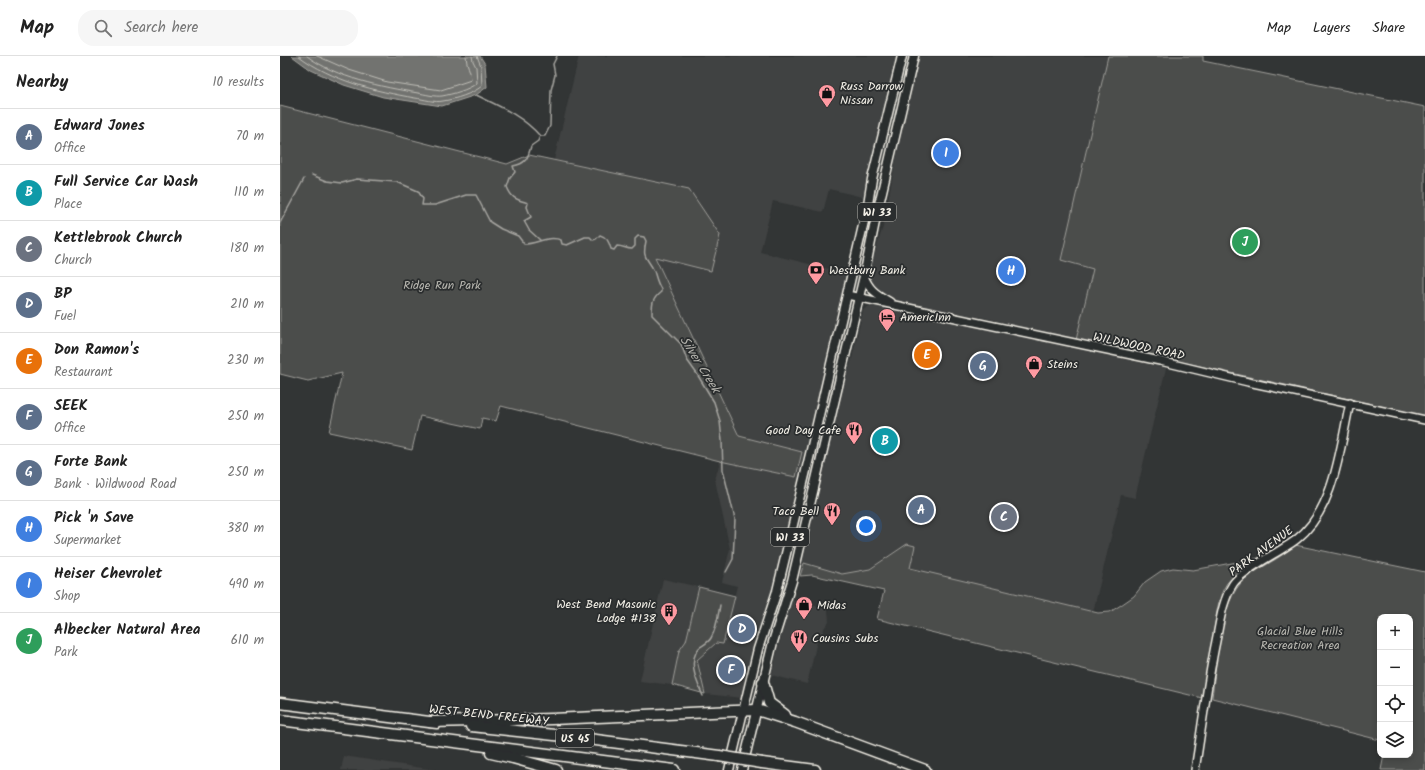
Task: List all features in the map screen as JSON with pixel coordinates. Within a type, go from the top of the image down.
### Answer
[{"type":"highway","points":[[763,682],[769,703],[795,722]]},
{"type":"highway","name":"WEST BEND FREEWAY","points":[[280,703],[430,722],[581,738],[815,770]]},
{"type":"highway","points":[[430,722],[552,719],[756,710],[795,722],[925,770]]},
{"type":"highway","name":"US 45","points":[[280,720],[674,770]]},
{"type":"highway","points":[[421,739],[513,758],[556,770]]},
{"type":"main road","name":"WI 33","points":[[729,770],[758,649],[777,591],[868,204],[872,179],[902,56]]},
{"type":"main road","name":"WI 33","points":[[742,770],[773,642],[792,581],[914,56]]},
{"type":"street","points":[[864,276],[868,286],[873,291],[896,305]]},
{"type":"street","name":"WILDWOOD ROAD","points":[[847,295],[1160,361],[1248,382],[1425,420]]},
{"type":"street","name":"PARK AVENUE","points":[[1195,770],[1211,663],[1223,603],[1234,583],[1246,572],[1298,539],[1311,525],[1322,508],[1329,492],[1350,404]]},
{"type":"shaded area","points":[[579,56],[899,56],[867,198],[829,189],[823,212],[773,201],[760,252],[850,274],[767,613],[743,698],[705,694],[697,660],[716,643],[723,644],[737,586],[722,582],[730,549],[715,480],[720,461],[796,477],[802,452],[739,436],[655,256],[711,271],[689,190],[554,160]]},
{"type":"shaded area","points":[[919,56],[1108,56],[1061,260],[1093,269],[1076,340],[985,318],[940,312],[901,303],[882,295],[870,283],[873,258],[883,227],[900,136]]},
{"type":"shaded area","points":[[871,305],[897,308],[929,317],[1166,368],[1135,498],[1121,495],[1093,612],[910,568],[915,546],[907,544],[870,569],[842,574],[801,562],[816,507],[840,395],[852,358],[863,310]]},
{"type":"shaded area","points":[[663,579],[699,587],[686,642],[679,651],[672,685],[640,681]]},
{"type":"shaded area","points":[[791,599],[828,609],[829,622],[824,628],[823,634],[819,633],[807,684],[771,675]]},
{"type":"shaded area","points":[[344,756],[435,770],[341,770]]},
{"type":"green space","points":[[1108,56],[1203,56],[1203,61],[1425,107],[1425,416],[1076,340],[1093,269],[1061,260]]},
{"type":"green space","name":"Ridge Run Park","points":[[280,106],[507,164],[529,155],[689,189],[720,235],[711,271],[655,257],[739,436],[802,452],[796,477],[720,461],[501,406],[496,421],[482,418],[480,429],[420,416],[412,450],[329,432],[342,373],[308,381],[280,374]]},
{"type":"green space","points":[[907,544],[915,546],[910,568],[1098,613],[1110,612],[1121,605],[1134,596],[1145,582],[1161,571],[1173,568],[1193,570],[1265,557],[1235,575],[1227,583],[1221,595],[1217,609],[1202,698],[877,619],[884,591],[812,575],[800,576],[804,563],[842,574],[870,569]]},
{"type":"green space","name":"Glacial Blue Hills Recreation Area","points":[[1295,545],[1425,572],[1425,770],[1381,770],[1383,758],[1413,758],[1413,614],[1377,614],[1377,739],[1212,698],[1220,634],[1229,602],[1236,589],[1245,579]]},
{"type":"green space","points":[[699,587],[735,596],[723,644],[716,643],[697,660],[705,694],[672,685],[679,651],[686,641]]},
{"type":"water","points":[[292,56],[480,56],[485,64],[487,87],[476,95],[442,106],[383,97],[344,85],[311,70]]},
{"type":"waterway","points":[[540,136],[545,136],[550,126],[551,90],[555,75],[553,64],[557,56]]},
{"type":"waterway","points":[[476,95],[518,117],[540,136],[538,141],[531,146],[526,160],[521,164],[513,166],[515,172],[510,178],[507,187],[515,198],[528,203],[527,207],[531,217],[524,221],[529,230],[540,240]]},
{"type":"waterway","name":"Silver Creek","points":[[312,175],[327,181],[342,183],[357,179],[397,182],[418,191],[423,199],[422,205],[435,205],[466,195],[476,195],[490,222],[501,229],[518,236],[524,244],[547,239],[556,239],[561,240],[562,244],[567,245],[585,237],[590,237],[593,240],[600,235],[607,240],[611,249],[614,250],[617,246],[632,249],[635,246],[635,239],[638,236],[644,237],[646,241],[645,255],[654,271],[661,289],[661,292],[653,302],[652,315],[681,344],[687,360],[714,402],[720,421],[723,470],[735,519],[733,559],[726,572]]},
{"type":"waterway","name":"Silver Creek","points":[[280,223],[304,179]]},
{"type":"waterway","name":"Silver Creek","points":[[703,696],[694,672],[694,659],[699,648],[711,638],[715,630],[720,605]]},
{"type":"place","name":"Russ Darrow Nissan","points":[[827,108]]},
{"type":"place","name":"Heiser Chevrolet","points":[[946,153]]},
{"type":"place","name":"Albecker Natural Area","points":[[1245,242]]},
{"type":"place","name":"Pick 'n Save","points":[[1011,271]]},
{"type":"place","name":"Westbury Bank","points":[[816,285]]},
{"type":"place","name":"AmericInn","points":[[887,332]]},
{"type":"place","name":"Don Ramon's","points":[[927,355]]},
{"type":"place","name":"Forte Bank","points":[[983,366]]},
{"type":"place","name":"Steins","points":[[1034,379]]},
{"type":"place","name":"Full Service Car Wash","points":[[885,441]]},
{"type":"place","name":"Good Day Cafe","points":[[854,445]]},
{"type":"place","name":"Edward Jones","points":[[921,510]]},
{"type":"place","name":"Kettlebrook Church","points":[[1004,517]]},
{"type":"place","name":"Taco Bell","points":[[832,526]]},
{"type":"place","name":"Midas","points":[[804,620]]},
{"type":"place","name":"West Bend Masonic Lodge #138","points":[[669,626]]},
{"type":"place","name":"BP","points":[[742,629]]},
{"type":"place","name":"Cousins Subs","points":[[799,653]]},
{"type":"place","name":"SEEK","points":[[731,670]]}]
